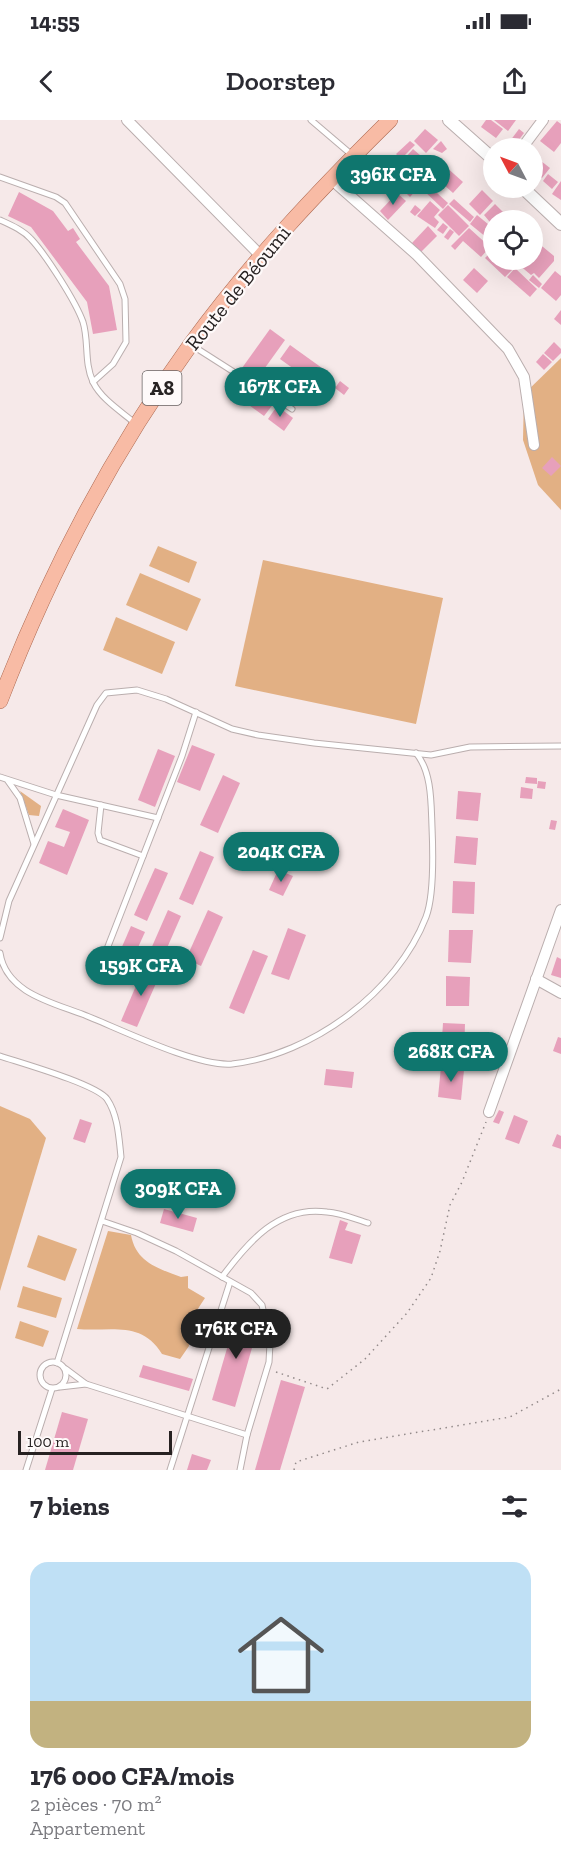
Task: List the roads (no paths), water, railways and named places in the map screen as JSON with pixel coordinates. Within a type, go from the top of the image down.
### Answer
[{"type":"main road","name":"Route de Béoumi","points":[[0,701],[44,596],[85,516],[137,425],[190,344],[261,256],[331,179],[390,120]]},
{"type":"street","points":[[127,120],[261,256]]},
{"type":"street","points":[[449,120],[483,150]]},
{"type":"street","points":[[530,138],[543,120]]},
{"type":"street","points":[[331,179],[417,255],[508,349],[524,377],[534,445]]},
{"type":"street","points":[[533,198],[561,225]]},
{"type":"street","points":[[489,1112],[561,910]]},
{"type":"street","points":[[537,979],[561,993]]},
{"type":"lane","points":[[311,120],[353,156]]},
{"type":"lane","points":[[0,177],[56,197],[65,203],[120,284],[125,299],[126,342],[113,364],[93,382]]},
{"type":"lane","points":[[0,220],[20,230],[32,240],[74,304],[84,324],[87,362],[93,382],[111,403],[137,425]]},
{"type":"lane","points":[[190,344],[292,409]]},
{"type":"lane","points":[[0,938],[9,902],[34,844],[97,705],[106,693],[137,690],[166,699],[232,729],[258,735],[431,755],[470,747],[561,746]]},
{"type":"lane","points":[[98,972],[158,818],[196,712]]},
{"type":"lane","points":[[0,953],[9,976],[34,995],[185,1055],[229,1064],[266,1056],[295,1045],[354,1011],[382,986],[397,969],[427,916],[434,855],[431,806],[424,769],[416,753]]},
{"type":"lane","points":[[0,777],[56,795],[158,818]]},
{"type":"lane","points":[[7,780],[20,798],[34,844]]},
{"type":"lane","points":[[101,805],[98,833],[100,840],[143,856]]},
{"type":"lane","points":[[0,1056],[98,1090],[106,1098],[118,1129],[121,1157],[57,1363]]},
{"type":"lane","points":[[222,1277],[240,1252],[267,1226],[285,1217],[327,1212],[368,1223]]},
{"type":"lane","points":[[102,1221],[176,1251],[251,1293],[262,1305],[270,1343],[267,1369],[247,1435],[240,1470]]},
{"type":"lane","points":[[170,1470],[230,1282]]},
{"type":"lane","points":[[87,1384],[52,1389],[41,1382],[40,1372],[46,1364],[57,1363],[87,1384],[247,1435]]},
{"type":"lane","points":[[60,1387],[66,1378],[64,1368]]},
{"type":"lane","points":[[26,1470],[52,1389]]}]
